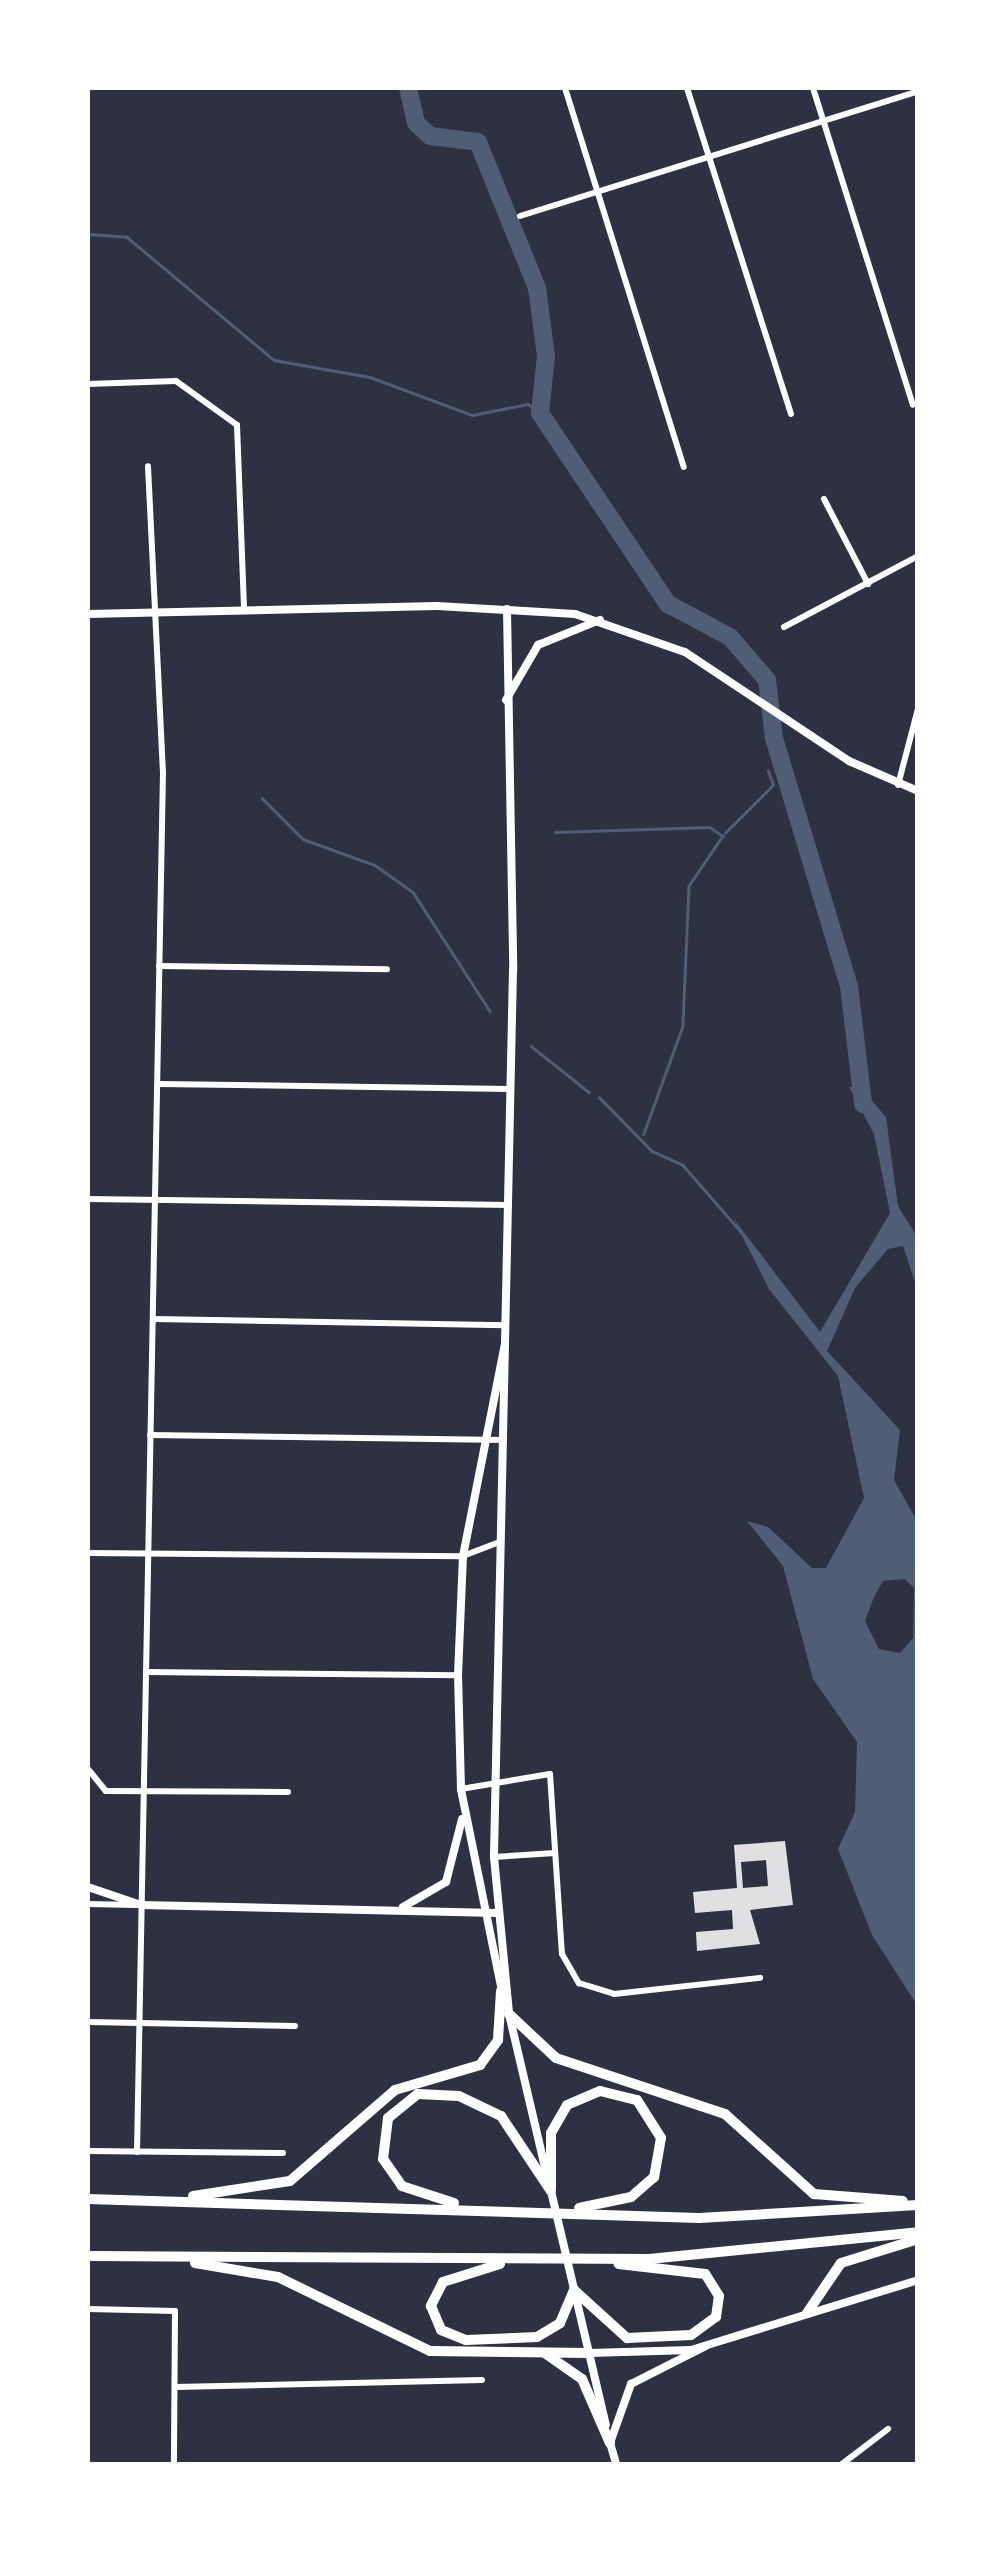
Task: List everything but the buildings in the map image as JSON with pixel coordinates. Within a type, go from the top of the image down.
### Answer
[{"type":"highway","points":[[160,2200],[304,2174],[394,2090],[486,2060],[498,2040],[501,1990]]},
{"type":"highway","points":[[509,2014],[556,2058],[725,2114],[822,2197],[918,2203]]},
{"type":"highway","points":[[551,2191],[551,2133],[567,2104],[608,2091],[648,2110],[662,2150],[646,2187],[563,2211]]},
{"type":"highway","points":[[470,2207],[408,2190],[389,2172],[383,2131],[411,2097],[442,2092],[486,2106],[516,2132],[551,2191]]},
{"type":"highway","points":[[88,2199],[470,2207],[742,2218],[918,2203]]},
{"type":"highway","points":[[88,2256],[593,2260],[918,2235]]},
{"type":"highway","points":[[807,2312],[841,2263],[918,2235]]},
{"type":"highway","points":[[160,2257],[278,2276],[430,2351],[590,2353]]},
{"type":"highway","points":[[505,2262],[443,2282],[431,2306],[440,2330],[466,2340],[537,2337],[560,2322],[574,2290],[627,2338],[698,2334],[718,2312],[716,2286],[700,2271],[593,2260]]},
{"type":"highway","points":[[541,2352],[582,2380],[610,2443]]},
{"type":"street","points":[[565,88],[684,467]]},
{"type":"street","points":[[687,88],[790,414]]},
{"type":"street","points":[[813,88],[913,406]]},
{"type":"street","points":[[520,216],[918,91]]},
{"type":"street","points":[[88,384],[176,381],[237,425],[244,612]]},
{"type":"street","points":[[138,2152],[163,774],[152,613],[148,466]]},
{"type":"street","points":[[824,499],[868,584]]},
{"type":"street","points":[[784,627],[918,556]]},
{"type":"street","points":[[508,609],[504,704],[510,1090],[508,1325],[494,1857],[509,2014]]},
{"type":"street","points":[[88,614],[508,609],[600,620],[669,644],[898,786],[918,791]]},
{"type":"street","points":[[504,704],[538,645],[600,620]]},
{"type":"street","points":[[898,786],[918,709]]},
{"type":"street","points":[[159,966],[387,968]]},
{"type":"street","points":[[158,1084],[510,1090]]},
{"type":"street","points":[[88,1199],[509,1206]]},
{"type":"street","points":[[153,1318],[508,1325]]},
{"type":"street","points":[[508,1325],[463,1556],[458,1674],[461,1790],[481,1912],[616,2464]]},
{"type":"street","points":[[150,1435],[506,1440]]},
{"type":"street","points":[[88,1553],[463,1556],[500,1542]]},
{"type":"street","points":[[146,1672],[458,1674]]},
{"type":"street","points":[[88,1769],[106,1791],[288,1792]]},
{"type":"street","points":[[461,1790],[494,1778],[550,1774],[562,1954],[579,1983],[614,1994],[760,1978]]},
{"type":"street","points":[[397,1910],[446,1882],[464,1810]]},
{"type":"street","points":[[472,1861],[555,1852]]},
{"type":"street","points":[[88,1886],[141,1905]]},
{"type":"street","points":[[88,1904],[497,1912]]},
{"type":"street","points":[[88,2022],[295,2026]]},
{"type":"street","points":[[88,2151],[282,2153]]},
{"type":"street","points":[[610,2443],[631,2384],[706,2346],[918,2280]]},
{"type":"street","points":[[88,2309],[175,2311],[174,2464]]},
{"type":"street","points":[[590,2353],[706,2346]]},
{"type":"street","points":[[175,2388],[482,2380]]},
{"type":"street","points":[[842,2464],[888,2428]]},
{"type":"water","points":[[859,1086],[886,1117],[898,1206],[917,1237],[917,1288],[903,1246],[888,1249],[855,1288],[827,1351],[900,1430],[894,1480],[917,1521],[917,2005],[872,1935],[838,1849],[855,1812],[857,1742],[813,1679],[783,1566],[747,1521],[768,1527],[812,1568],[826,1568],[864,1498],[838,1376],[769,1289],[733,1218],[820,1332],[890,1213],[874,1134],[849,1087]],"holes":[[[905,1579],[914,1588],[913,1638],[900,1653],[879,1649],[865,1621],[883,1581]]]},
{"type":"waterway","points":[[408,88],[416,123],[430,136],[478,142],[537,288],[546,356],[540,413],[668,604],[730,637],[767,680],[774,738],[849,986],[863,1104]]},
{"type":"waterway","points":[[88,234],[127,237],[274,360],[370,377],[472,415],[528,404],[540,413]]},
{"type":"waterway","points":[[725,833],[773,785],[768,771]]},
{"type":"waterway","points":[[262,798],[303,839],[375,865],[413,892],[490,1011]]},
{"type":"waterway","points":[[555,832],[710,827],[723,836],[689,886],[683,1026],[644,1134]]},
{"type":"waterway","points":[[531,1046],[589,1092]]},
{"type":"waterway","points":[[599,1097],[652,1151],[683,1165],[743,1234]]}]
